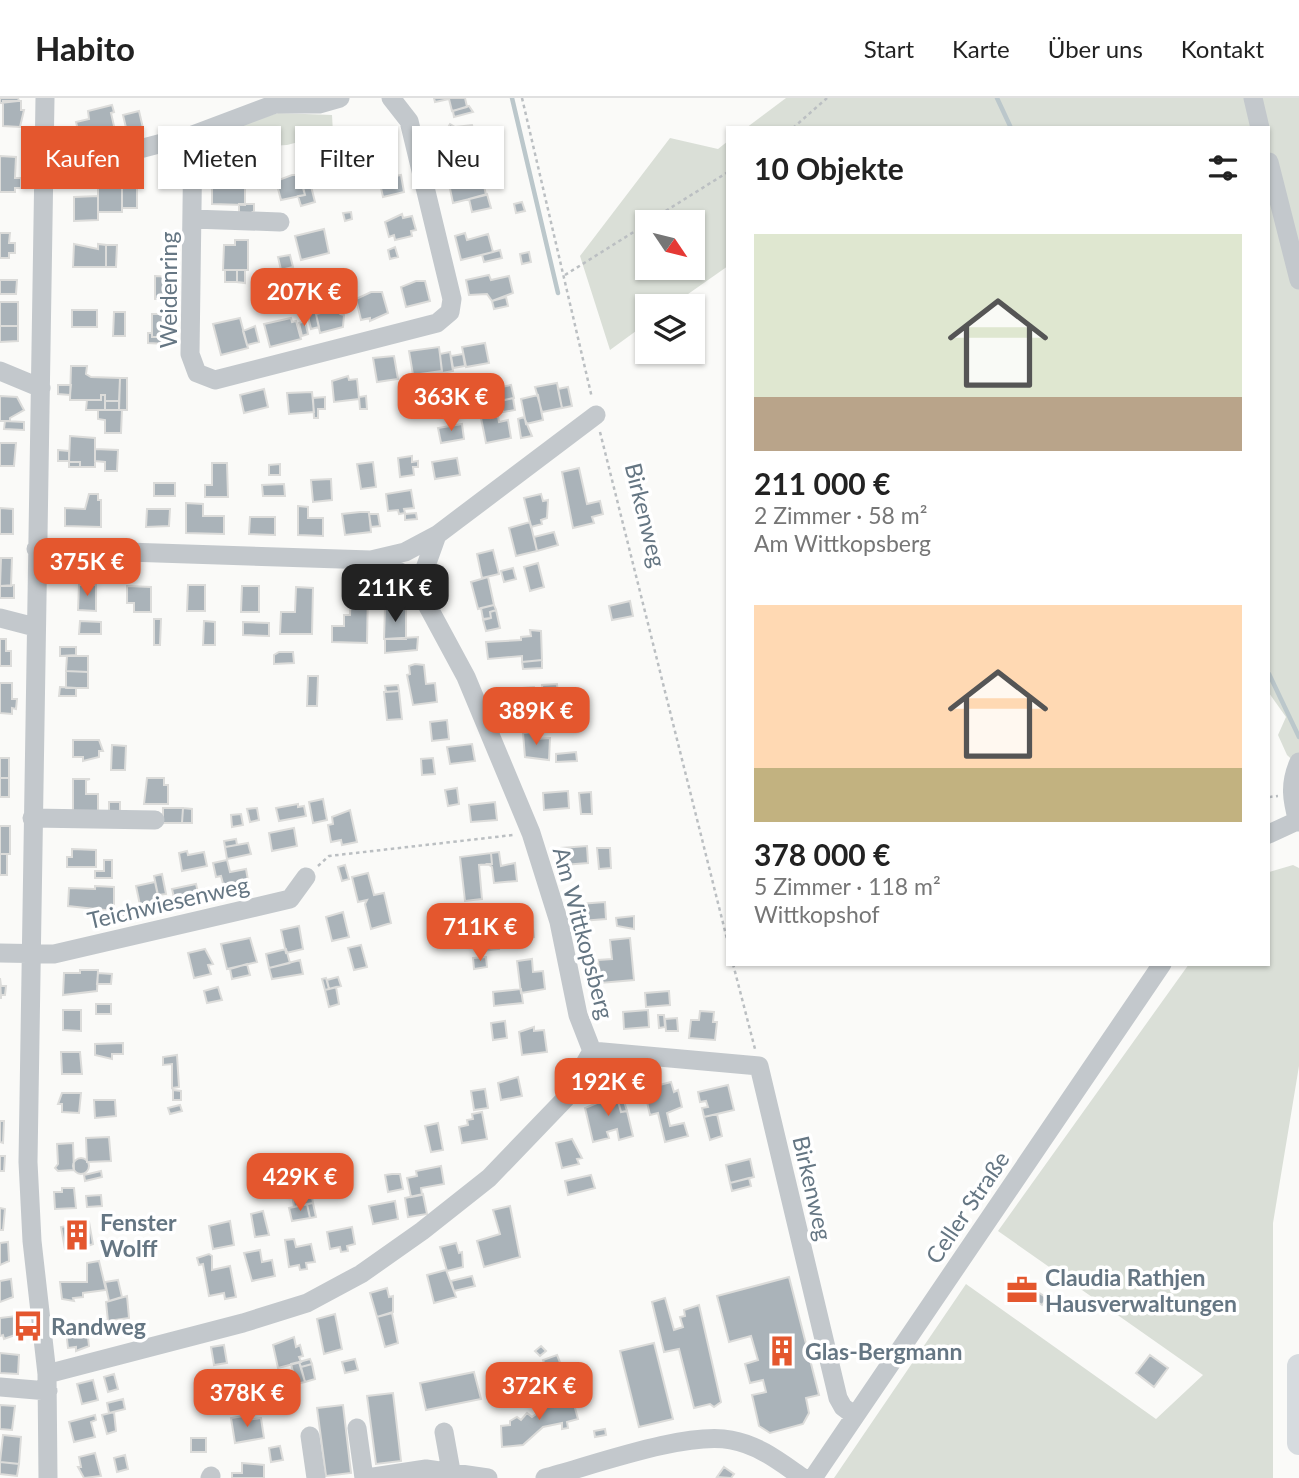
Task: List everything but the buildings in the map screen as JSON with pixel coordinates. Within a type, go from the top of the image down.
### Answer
[{"type":"main road","points":[[1299,1366],[1299,1443]]},
{"type":"street","points":[[45,98],[45,126]]},
{"type":"street","points":[[216,126],[265,107],[319,104],[340,98]]},
{"type":"street","name":"Weidenring","points":[[193,189],[190,354],[197,373],[204,378],[215,380],[438,323],[450,312],[452,299],[409,121],[391,98]]},
{"type":"street","points":[[1252,98],[1259,126]]},
{"type":"street","points":[[1270,166],[1299,280]]},
{"type":"street","points":[[44,189],[34,627],[28,1162],[32,1241],[47,1382],[48,1478]]},
{"type":"street","name":"Weidenring","points":[[193,219],[279,222]]},
{"type":"street","points":[[0,371],[41,388]]},
{"type":"street","points":[[371,560],[405,552],[437,535],[596,415]]},
{"type":"street","points":[[418,588],[437,535]]},
{"type":"street","name":"Am Wittkopsberg","points":[[0,1387],[47,1382],[256,1319],[307,1303],[361,1274],[422,1231],[489,1178],[565,1099],[592,1051],[578,1015],[559,922],[531,833],[466,677],[418,588],[400,572],[371,560],[36,549]]},
{"type":"street","points":[[0,618],[34,627]]},
{"type":"street","points":[[1270,834],[1299,822],[1291,795],[1293,776],[1299,762]]},
{"type":"street","points":[[32,818],[155,820]]},
{"type":"street","name":"Teichwiesenweg","points":[[0,953],[54,954],[290,899],[306,877]]},
{"type":"street","name":"Celler Straße","points":[[813,1478],[845,1407],[1161,966]]},
{"type":"street","points":[[592,1051],[759,1066]]},
{"type":"street","name":"Birkenweg","points":[[759,1066],[845,1407]]},
{"type":"street","points":[[357,1429],[366,1478],[426,1469],[488,1478]]},
{"type":"street","points":[[444,1432],[451,1471]]},
{"type":"street","points":[[310,1436],[316,1478]]},
{"type":"street","points":[[545,1478],[663,1447],[704,1439],[729,1439],[755,1447],[803,1478]]},
{"type":"path","name":"Birkenweg","points":[[522,98],[596,415],[726,935]]},
{"type":"path","points":[[795,126],[827,98]]},
{"type":"path","points":[[668,210],[726,173]]},
{"type":"path","points":[[565,275],[635,231]]},
{"type":"path","points":[[306,877],[329,856],[531,833]]},
{"type":"path","points":[[734,966],[759,1066]]},
{"type":"shaded area","points":[[786,98],[1299,98],[1299,766],[1287,755],[1278,735],[1286,717],[1270,694],[1270,126],[749,126]]},
{"type":"shaded area","points":[[278,113],[332,115],[333,126],[295,126],[295,143],[287,145],[281,145],[281,126],[238,126]]},
{"type":"shaded area","points":[[670,138],[718,149],[726,143],[726,267],[688,294],[635,294],[635,332],[610,350],[580,256]]},
{"type":"shaded area","points":[[1293,865],[1299,868],[1299,1066],[1273,1223],[1273,1478],[834,1478],[966,1284],[1156,1419],[1203,1375],[998,1231],[1188,966],[1270,966],[1270,872]]},
{"type":"waterway","points":[[512,98],[558,293]]},
{"type":"waterway","points":[[997,98],[1010,126]]},
{"type":"waterway","points":[[1270,676],[1299,737]]},
{"type":"place","name":"Fenster Wolff","points":[[77,1235]]},
{"type":"place","name":"Claudia Rathjen Hausverwaltungen","points":[[1022,1290]]},
{"type":"place","name":"Randweg","points":[[28,1326]]},
{"type":"place","name":"Glas-Bergmann","points":[[782,1351]]}]
